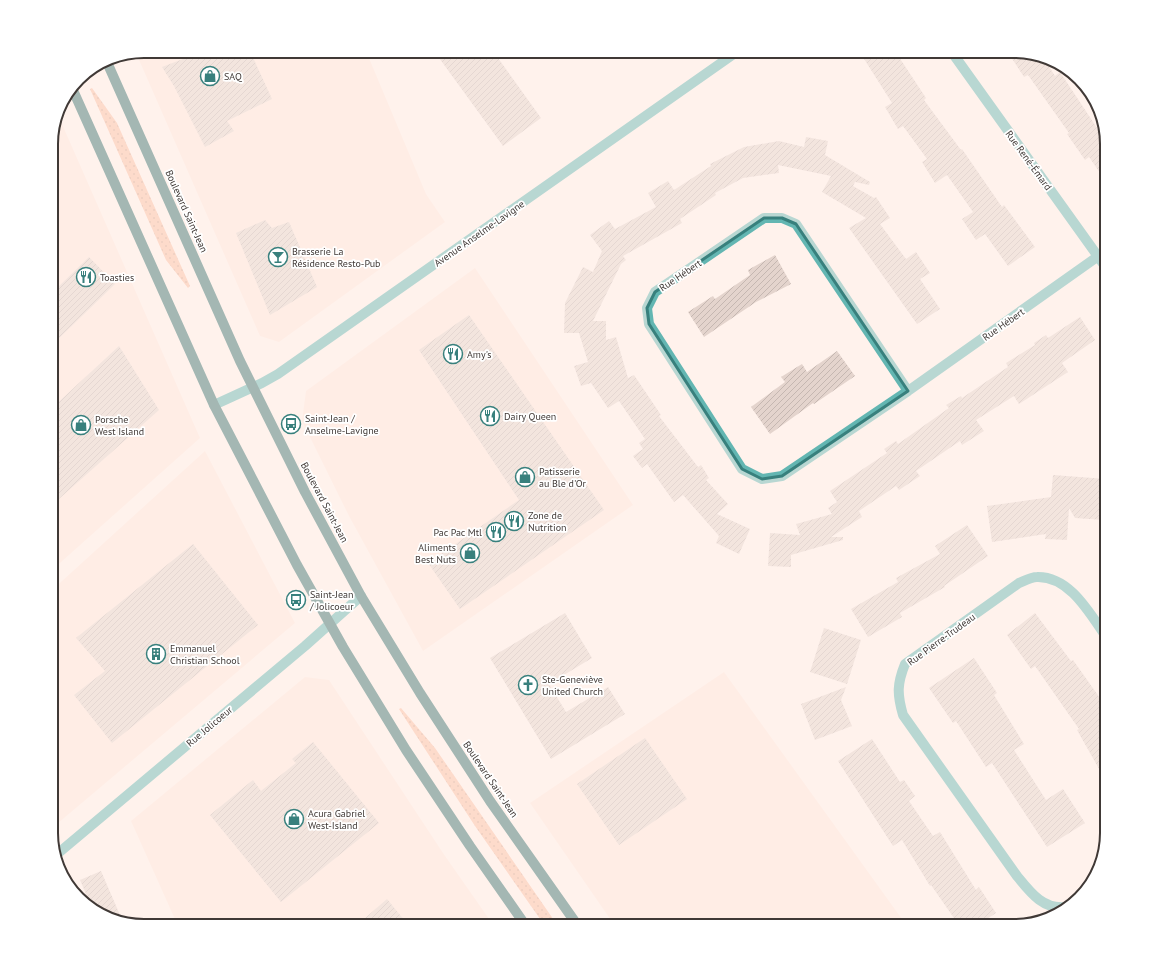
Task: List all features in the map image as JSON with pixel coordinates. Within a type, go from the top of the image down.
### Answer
[{"type":"main road","name":"Boulevard Saint-Jean","points":[[109,66],[253,387],[305,492],[361,596],[420,693],[490,801],[573,919]]},
{"type":"main road","points":[[75,94],[214,405],[241,460],[330,625],[363,681],[440,802],[521,919]]},
{"type":"street","name":"Avenue Anselme-Lavigne","points":[[214,405],[278,374],[728,58]]},
{"type":"street","name":"Rue René-Émard","points":[[956,58],[1100,259]]},
{"type":"street","name":"Rue Hébert","points":[[908,391],[796,224],[782,218],[764,218],[654,292],[647,308],[649,324],[742,469],[762,478],[782,476],[908,391],[1098,256]]},
{"type":"street","name":"Rue Pierre-Trudeau","points":[[1059,906],[1043,904],[1031,893],[1017,876],[903,715],[898,699],[898,681],[905,664],[1019,583],[1036,576],[1056,580],[1077,597],[1100,628]]},
{"type":"street","name":"Rue Jolicoeur","points":[[60,851],[330,625],[361,596]]},
{"type":"highlighted area","points":[[764,218],[782,218],[796,224],[908,391],[782,476],[762,479],[742,469],[649,324],[647,308],[655,292]]},
{"type":"shaded area","points":[[138,58],[369,58],[426,194],[445,222],[279,342],[260,336]]},
{"type":"shaded area","points":[[92,88],[117,123],[190,286],[188,288],[166,260],[90,89]]},
{"type":"shaded area","points":[[61,122],[200,438],[58,565],[58,138]]},
{"type":"shaded area","points":[[475,268],[633,505],[423,651],[349,516],[302,421],[306,391]]},
{"type":"shaded area","points":[[205,451],[295,623],[58,823],[58,585]]},
{"type":"shaded area","points":[[724,672],[902,919],[610,919],[530,803]]},
{"type":"shaded area","points":[[305,677],[329,680],[443,853],[489,919],[175,919],[131,821]]},
{"type":"shaded area","points":[[401,708],[435,748],[553,919],[540,919],[475,826],[399,709]]},
{"type":"building","points":[[186,58],[253,58],[272,99],[227,121],[234,131],[205,147],[174,86],[162,67]]},
{"type":"building","points":[[439,58],[498,58],[541,118],[503,146]]},
{"type":"building","points":[[863,58],[900,58],[926,98],[924,100],[961,150],[962,149],[1002,207],[1004,205],[1035,247],[1008,266],[985,234],[976,240],[962,219],[973,212],[947,175],[935,183],[922,162],[927,159],[903,126],[898,129],[885,107],[892,103]]},
{"type":"building","points":[[1012,58],[1031,60],[1047,65],[1055,76],[1060,72],[1099,130],[1100,173],[1089,157],[1085,160],[1067,134],[1069,133],[1028,75],[1024,77]]},
{"type":"building","points":[[806,137],[828,141],[825,155],[870,182],[869,185],[855,182],[853,186],[874,198],[876,197],[890,218],[880,224],[906,259],[916,252],[930,273],[920,279],[940,309],[917,324],[849,228],[866,218],[822,192],[831,176],[778,165],[779,173],[743,178],[715,193],[716,195],[680,219],[682,223],[623,256],[626,260],[621,264],[593,321],[606,321],[606,340],[616,337],[628,378],[634,375],[661,415],[659,416],[698,467],[701,465],[709,478],[706,480],[728,504],[717,514],[750,529],[739,554],[716,543],[719,536],[683,495],[674,502],[647,464],[642,468],[633,456],[643,449],[639,443],[645,439],[619,401],[608,408],[591,383],[581,386],[574,366],[588,362],[579,333],[564,333],[565,303],[583,267],[593,272],[602,251],[590,235],[609,221],[615,229],[656,207],[648,193],[668,181],[674,190],[711,166],[710,164],[744,147],[779,141],[804,147]]},
{"type":"building","points":[[265,220],[272,228],[289,222],[317,287],[270,315],[236,233]]},
{"type":"building","points":[[775,255],[791,284],[756,302],[704,337],[688,312],[713,296],[715,299],[750,275],[748,270]]},
{"type":"building","points":[[89,257],[115,284],[58,339],[58,287]]},
{"type":"building","points":[[469,315],[604,510],[460,609],[428,563],[519,500],[419,350]]},
{"type":"building","points":[[1080,317],[1095,340],[1062,363],[1068,372],[1019,404],[1014,396],[976,420],[984,431],[962,445],[960,441],[916,471],[920,476],[899,490],[896,486],[859,511],[862,517],[831,537],[843,537],[843,540],[791,555],[791,567],[768,566],[770,533],[800,535],[796,524],[832,514],[828,508],[837,502],[830,491],[887,453],[884,449],[896,441],[898,444],[949,408],[946,405],[961,396],[962,398],[1008,367],[1006,363],[1035,345],[1034,343],[1046,335],[1048,338]]},
{"type":"building","points":[[119,346],[159,410],[58,500],[58,403]]},
{"type":"building","points":[[837,351],[855,376],[814,404],[813,403],[770,434],[751,407],[785,382],[781,377],[802,364],[807,372]]},
{"type":"building","points":[[1053,475],[1100,479],[1100,520],[1075,518],[1069,508],[1067,540],[1045,539],[1046,534],[992,542],[987,506],[1051,497]]},
{"type":"building","points":[[967,525],[988,556],[944,586],[945,587],[900,613],[902,617],[868,637],[851,609],[898,582],[896,578],[940,554],[935,546]]},
{"type":"building","name":"Emmanuel Christian School","points":[[193,544],[258,625],[112,743],[74,695],[105,671],[76,638]]},
{"type":"building","name":"Ste-Geneviève United Church","points":[[565,613],[592,658],[549,684],[566,712],[608,687],[625,714],[551,759],[490,658]]},
{"type":"building","points":[[1035,613],[1071,661],[1073,660],[1100,698],[1100,771],[1077,730],[1079,729],[1035,666],[1031,669],[1007,635]]},
{"type":"building","points":[[824,628],[861,640],[847,684],[810,672]]},
{"type":"building","points":[[974,658],[997,693],[994,695],[1024,744],[1014,750],[1046,800],[1063,789],[1085,823],[1047,847],[992,763],[986,767],[956,721],[953,723],[929,688]]},
{"type":"building","points":[[846,687],[841,700],[852,726],[815,740],[801,704]]},
{"type":"building","points":[[645,738],[687,799],[619,845],[577,784]]},
{"type":"building","points":[[872,739],[900,782],[904,780],[915,796],[909,801],[933,836],[940,832],[976,890],[979,887],[996,913],[987,919],[955,919],[931,885],[930,886],[902,840],[893,846],[838,761]]},
{"type":"building","name":"Acura Gabriel West-Island","points":[[313,742],[379,823],[281,902],[210,815],[253,780],[261,791],[296,763],[292,759]]},
{"type":"building","points":[[101,871],[120,915],[101,907],[88,899],[80,880]]},
{"type":"building","points":[[387,899],[403,919],[364,919]]},
{"type":"place","name":"SAQ","points":[[210,76]]},
{"type":"place","name":"Brasserie La Résidence Resto-Pub","points":[[278,257]]},
{"type":"place","name":"Toasties","points":[[86,277]]},
{"type":"place","name":"Amy's","points":[[453,354]]},
{"type":"place","name":"Dairy Queen","points":[[490,416]]},
{"type":"place","name":"Saint-Jean / Anselme-Lavigne","points":[[291,424]]},
{"type":"place","name":"Porsche West Island","points":[[81,425]]},
{"type":"place","name":"Patisserie au Ble d'Or","points":[[525,477]]},
{"type":"place","name":"Zone de Nutrition","points":[[514,521]]},
{"type":"place","name":"Pac Pac Mtl","points":[[496,532]]},
{"type":"place","name":"Aliments Best Nuts","points":[[470,553]]},
{"type":"place","name":"Saint-Jean / Jolicoeur","points":[[296,600]]},
{"type":"place","name":"Emmanuel Christian School","points":[[156,654]]},
{"type":"place","name":"Ste-Geneviève United Church","points":[[528,685]]},
{"type":"place","name":"Acura Gabriel West-Island","points":[[294,819]]}]
